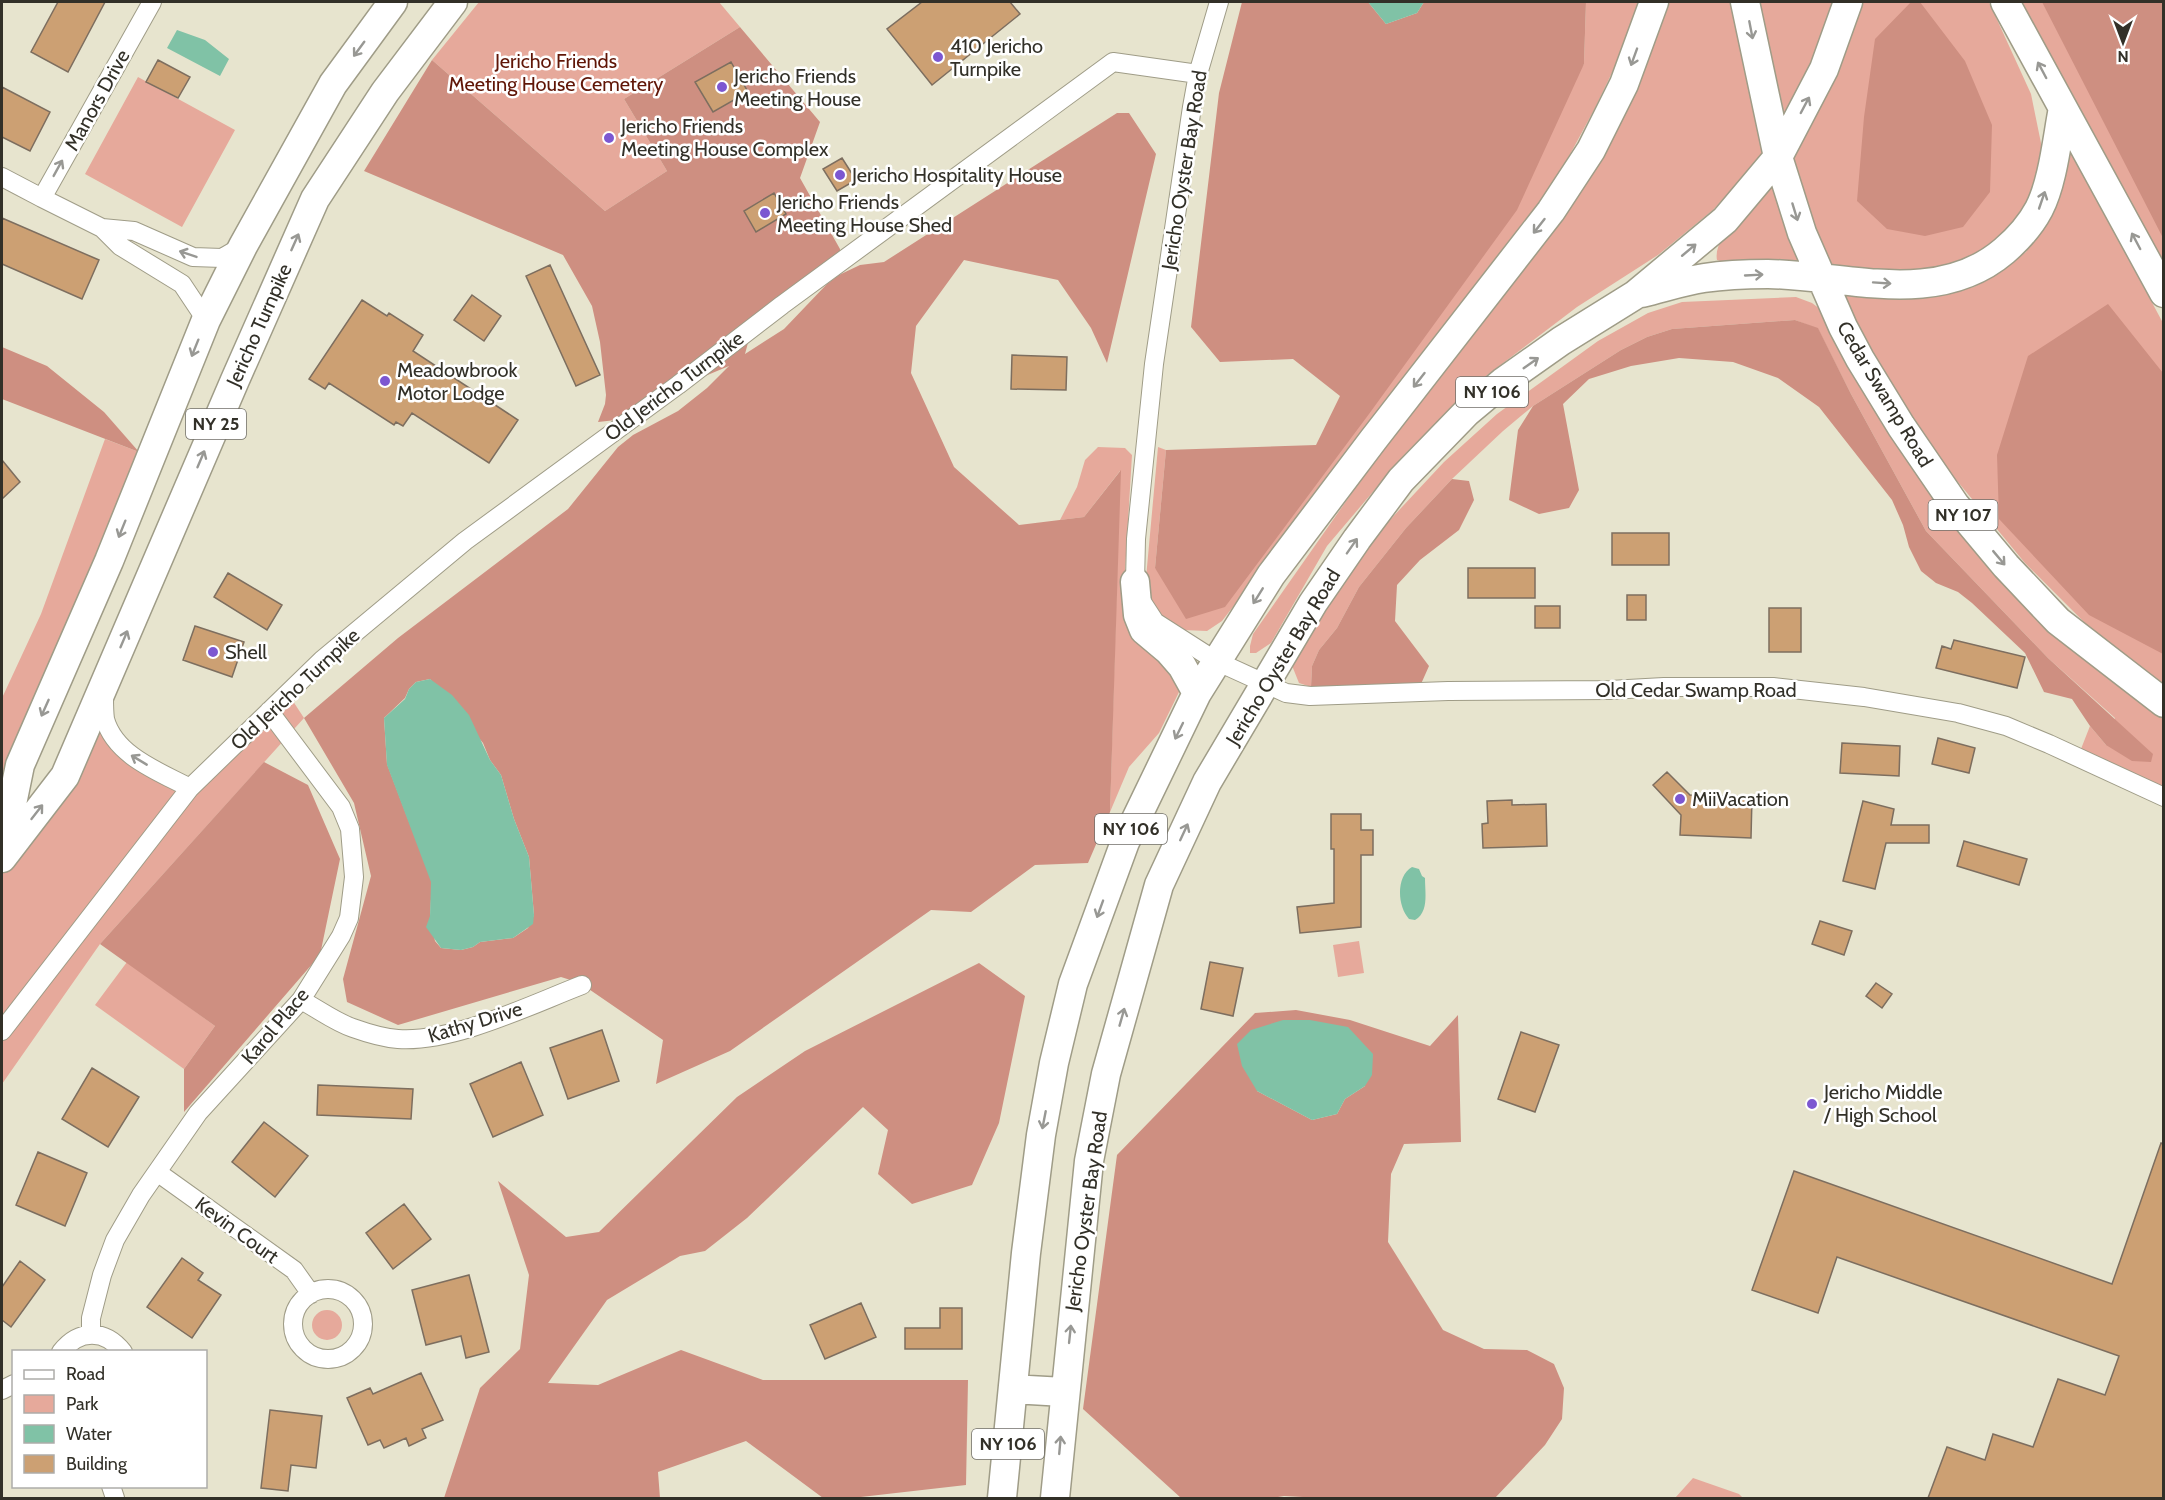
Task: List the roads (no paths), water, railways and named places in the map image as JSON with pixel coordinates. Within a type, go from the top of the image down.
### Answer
[{"type":"main road","name":"NY 25","points":[[2,853],[20,765],[109,561],[206,320],[243,246],[333,84],[393,2]]},
{"type":"main road","name":"Jericho Turnpike","points":[[2,858],[65,777],[315,199],[385,92],[453,2]]},
{"type":"main road","name":"NY 106","points":[[1002,1498],[1026,1253],[1041,1135],[1054,1063],[1073,984],[1125,842],[1197,693],[1271,575],[1372,440],[1551,211],[1591,150],[1624,84],[1654,2]]},
{"type":"main road","name":"Cedar Swamp Road","points":[[1745,2],[1778,157],[1802,232],[1843,327],[1860,359],[1901,426],[1955,505],[2006,566],[2058,621],[2153,695],[2163,716]]},
{"type":"main road","name":"Jericho Oyster Bay Road","points":[[1055,1498],[1089,1161],[1106,1074],[1159,885],[1207,782],[1313,603],[1401,480],[1467,412],[1503,382],[1635,295],[1725,220],[1778,157],[1824,69],[1848,2]]},
{"type":"main road","points":[[2005,2],[2163,293]]},
{"type":"main road","points":[[1635,295],[1705,278],[1768,274],[1927,284],[1962,276],[1991,262],[2019,237],[2039,208],[2052,170],[2063,108]]},
{"type":"main road","points":[[1135,582],[1138,615],[1143,630],[1170,651],[1182,666],[1197,693]]},
{"type":"main road","points":[[1013,1389],[1064,1392]]},
{"type":"street","name":"Manors Drive","points":[[42,198],[152,2]]},
{"type":"street","name":"Jericho Oyster Bay Road","points":[[1216,661],[1155,621],[1140,599],[1135,582],[1136,539],[1154,364],[1198,74],[1219,2]]},
{"type":"street","name":"Old Jericho Turnpike","points":[[2,1031],[190,788],[322,660],[465,541],[678,385],[782,304],[1113,62],[1198,74]]},
{"type":"street","points":[[2,177],[102,228],[120,246],[182,284],[206,320]]},
{"type":"street","points":[[102,228],[134,231],[193,257],[222,258],[243,246]]},
{"type":"street","name":"Old Cedar Swamp Road","points":[[1216,661],[1286,693],[1310,696],[1703,687],[1773,687],[1864,696],[1958,713],[2006,726],[2163,797]]},
{"type":"street","points":[[104,685],[106,721],[120,746],[134,757],[190,788]]},
{"type":"street","name":"Karol Place","points":[[91,1334],[91,1318],[102,1275],[115,1240],[141,1195],[198,1113],[301,1000],[341,936],[349,918],[354,877],[354,855],[350,829],[341,807],[269,711]]},
{"type":"street","name":"Kathy Drive","points":[[301,1000],[351,1028],[397,1039],[418,1039],[442,1036],[479,1024],[582,985]]},
{"type":"street","name":"Kevin Court","points":[[157,1172],[294,1270],[311,1294]]},
{"type":"street","points":[[63,1350],[69,1342],[79,1336],[91,1334],[103,1335],[114,1341],[121,1350]]},
{"type":"water","points":[[1368,2],[1424,2],[1417,13],[1386,24]]},
{"type":"water","points":[[177,30],[205,40],[229,59],[220,76],[167,48]]},
{"type":"water","points":[[430,679],[452,695],[469,715],[490,760],[501,775],[514,819],[529,857],[533,924],[513,938],[480,942],[473,947],[461,950],[441,948],[426,927],[430,916],[431,882],[387,765],[384,718],[405,699],[409,689],[416,682]]},
{"type":"water","points":[[1412,867],[1419,869],[1425,878],[1424,907],[1415,920],[1409,919],[1400,899],[1403,877]]},
{"type":"water","points":[[1283,1020],[1310,1020],[1348,1027],[1373,1054],[1372,1075],[1365,1086],[1345,1099],[1337,1114],[1312,1120],[1257,1091],[1242,1066],[1237,1044],[1251,1030]]},
{"type":"place","name":"410 Jericho Turnpike","points":[[938,57]]},
{"type":"place","name":"Jericho Friends Meeting House","points":[[722,87]]},
{"type":"place","name":"Jericho Friends Meeting House Complex","points":[[609,138]]},
{"type":"place","name":"Jericho Hospitality House","points":[[840,175]]},
{"type":"place","name":"Jericho Friends Meeting House Shed","points":[[765,213]]},
{"type":"place","name":"Meadowbrook Motor Lodge","points":[[385,381]]},
{"type":"place","name":"Shell","points":[[213,652]]},
{"type":"place","name":"MiiVacation","points":[[1680,799]]},
{"type":"place","name":"Jericho Middle / High School","points":[[1812,1104]]},
{"type":"park label","name":"Jericho Friends Meeting House Cemetery","points":[[556,72]]}]
